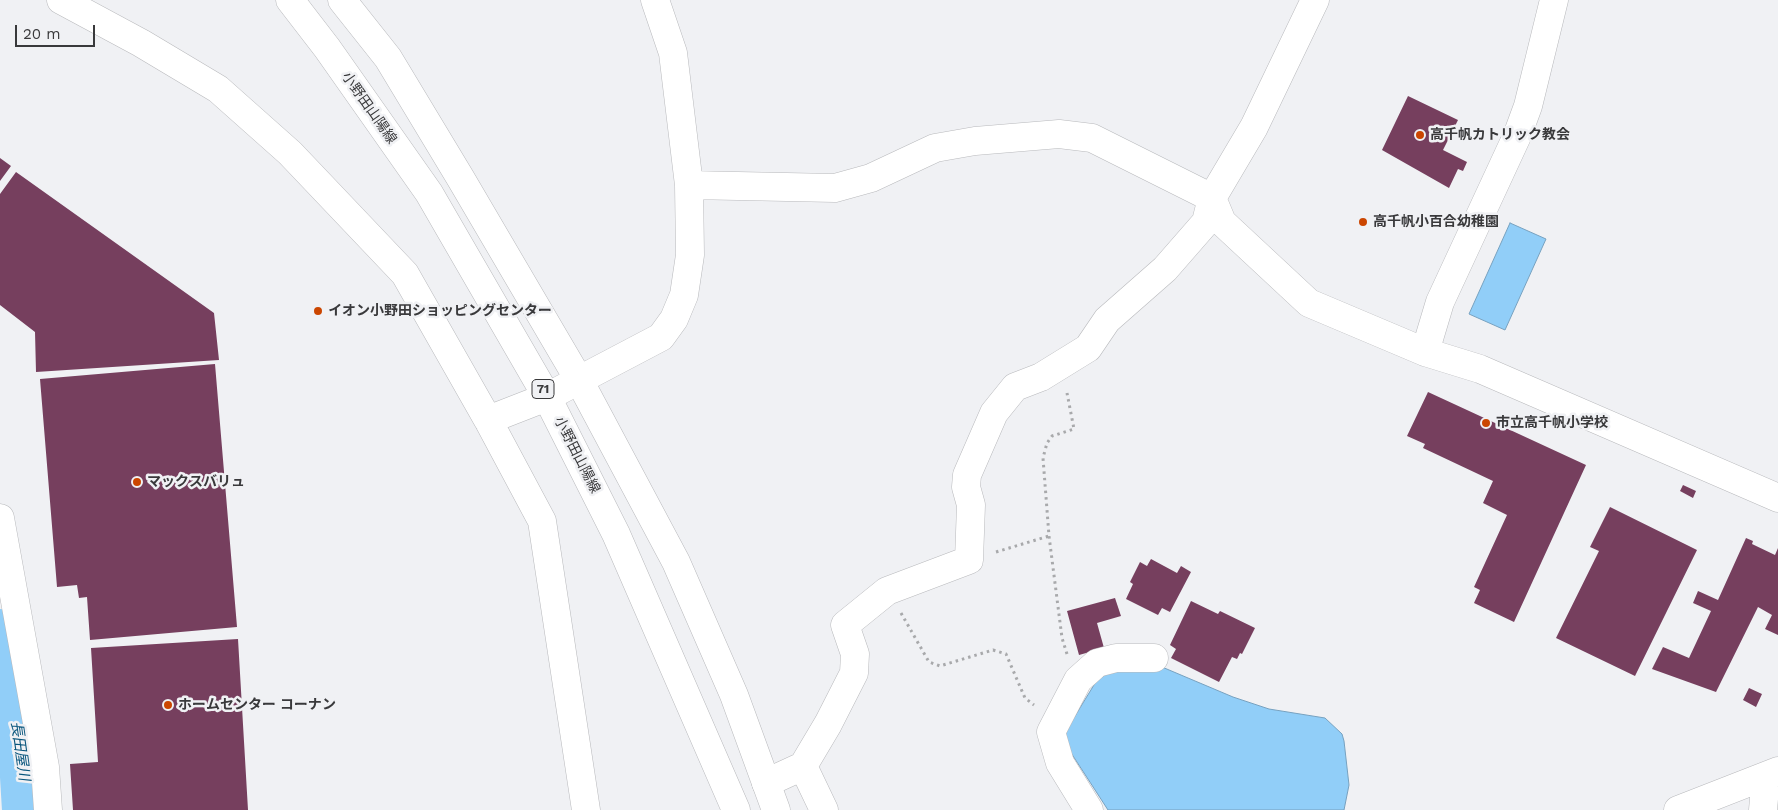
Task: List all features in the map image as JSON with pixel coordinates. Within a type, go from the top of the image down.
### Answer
[{"type":"street","points":[[61,0],[141,43],[218,90],[290,153],[405,274],[488,420],[542,521],[586,810]]},
{"type":"street","name":"小野田山陽線","points":[[290,0],[327,48],[429,193],[547,397],[616,534],[736,810]]},
{"type":"street","points":[[342,0],[388,58],[579,380],[676,562],[734,695],[776,810]]},
{"type":"street","points":[[488,420],[547,397],[661,338],[674,319],[684,295],[690,256],[689,185],[674,53],[655,0]]},
{"type":"street","points":[[766,783],[803,766],[828,724],[854,674],[854,654],[845,625],[887,591],[970,560],[971,505],[966,487],[967,475],[994,413],[1015,387],[1041,377],[1088,348],[1107,320],[1165,270],[1206,222],[1212,198],[1254,128],[1315,0]]},
{"type":"street","points":[[1425,352],[1440,302],[1517,136],[1528,106],[1554,0]]},
{"type":"street","points":[[689,185],[836,188],[871,178],[935,148],[975,141],[1059,134],[1092,138],[1212,198],[1222,222],[1309,303],[1425,352],[1480,370],[1778,498]]},
{"type":"street","points":[[0,518],[45,767],[48,810]]},
{"type":"street","points":[[1089,810],[1060,763],[1051,732],[1078,680],[1097,663],[1116,658],[1154,658]]},
{"type":"street","points":[[803,766],[824,810]]},
{"type":"street","points":[[1678,810],[1772,773]]},
{"type":"street","points":[[1763,810],[1772,773]]},
{"type":"path","points":[[1066,362],[1067,396],[1074,429],[1052,436],[1047,443],[1043,458],[1049,536],[1062,638],[1070,667],[1078,680]]},
{"type":"path","points":[[970,560],[1049,536]]},
{"type":"path","points":[[887,591],[929,662],[940,666],[993,650],[1006,654],[1025,698],[1055,723]]},
{"type":"water","points":[[1510,223],[1546,239],[1505,330],[1469,314]]},
{"type":"water","points":[[1162,667],[1233,697],[1269,709],[1325,718],[1342,734],[1344,741],[1349,785],[1344,810],[1108,810],[1064,742],[1064,734],[1097,680],[1112,671]]},
{"type":"building","name":"高千帆カトリック教会","points":[[1408,96],[1458,120],[1443,150],[1467,162],[1463,171],[1458,169],[1449,188],[1382,150]]},
{"type":"building","points":[[0,158],[11,166],[0,181]]},
{"type":"building","points":[[16,172],[214,313],[219,360],[36,372],[35,332],[0,305],[0,194]]},
{"type":"building","name":"マックスバリュ","points":[[215,364],[237,627],[90,640],[87,597],[79,598],[77,585],[57,587],[40,379]]},
{"type":"building","points":[[1428,392],[1586,465],[1514,622],[1474,603],[1480,590],[1474,587],[1507,515],[1483,503],[1493,481],[1423,448],[1425,444],[1407,436]]},
{"type":"building","points":[[1683,485],[1696,491],[1693,498],[1680,491]]},
{"type":"building","points":[[1610,507],[1697,550],[1635,676],[1556,638],[1599,551],[1590,547]]},
{"type":"building","points":[[1746,538],[1753,541],[1752,544],[1775,555],[1778,548],[1778,635],[1765,629],[1772,615],[1758,607],[1716,692],[1652,669],[1663,647],[1689,658],[1711,611],[1693,603],[1698,591],[1718,600]]},
{"type":"building","points":[[1151,559],[1177,573],[1181,566],[1191,572],[1170,612],[1162,608],[1158,615],[1126,599],[1133,584],[1130,582],[1140,562],[1147,566]]},
{"type":"building","points":[[1115,598],[1121,616],[1097,623],[1104,648],[1079,655],[1067,611]]},
{"type":"building","points":[[1191,601],[1218,614],[1220,611],[1255,628],[1242,654],[1240,653],[1237,659],[1232,657],[1219,682],[1171,658],[1176,649],[1170,645]]},
{"type":"building","name":"ホームセンター コーナン","points":[[238,639],[248,810],[73,810],[70,764],[98,762],[91,648]]},
{"type":"building","points":[[1749,688],[1762,694],[1756,707],[1743,700]]},
{"type":"waterway","name":"長田屋川","points":[[0,633],[23,760],[26,810]]},
{"type":"place","name":"高千帆カトリック教会","points":[[1420,135]]},
{"type":"place","name":"高千帆小百合幼稚園","points":[[1363,222]]},
{"type":"place","name":"イオン小野田ショッピングセンター","points":[[318,311]]},
{"type":"place","name":"市立高千帆小学校","points":[[1486,423]]},
{"type":"place","name":"マックスバリュ","points":[[137,482]]},
{"type":"place","name":"ホームセンター コーナン","points":[[168,705]]}]
